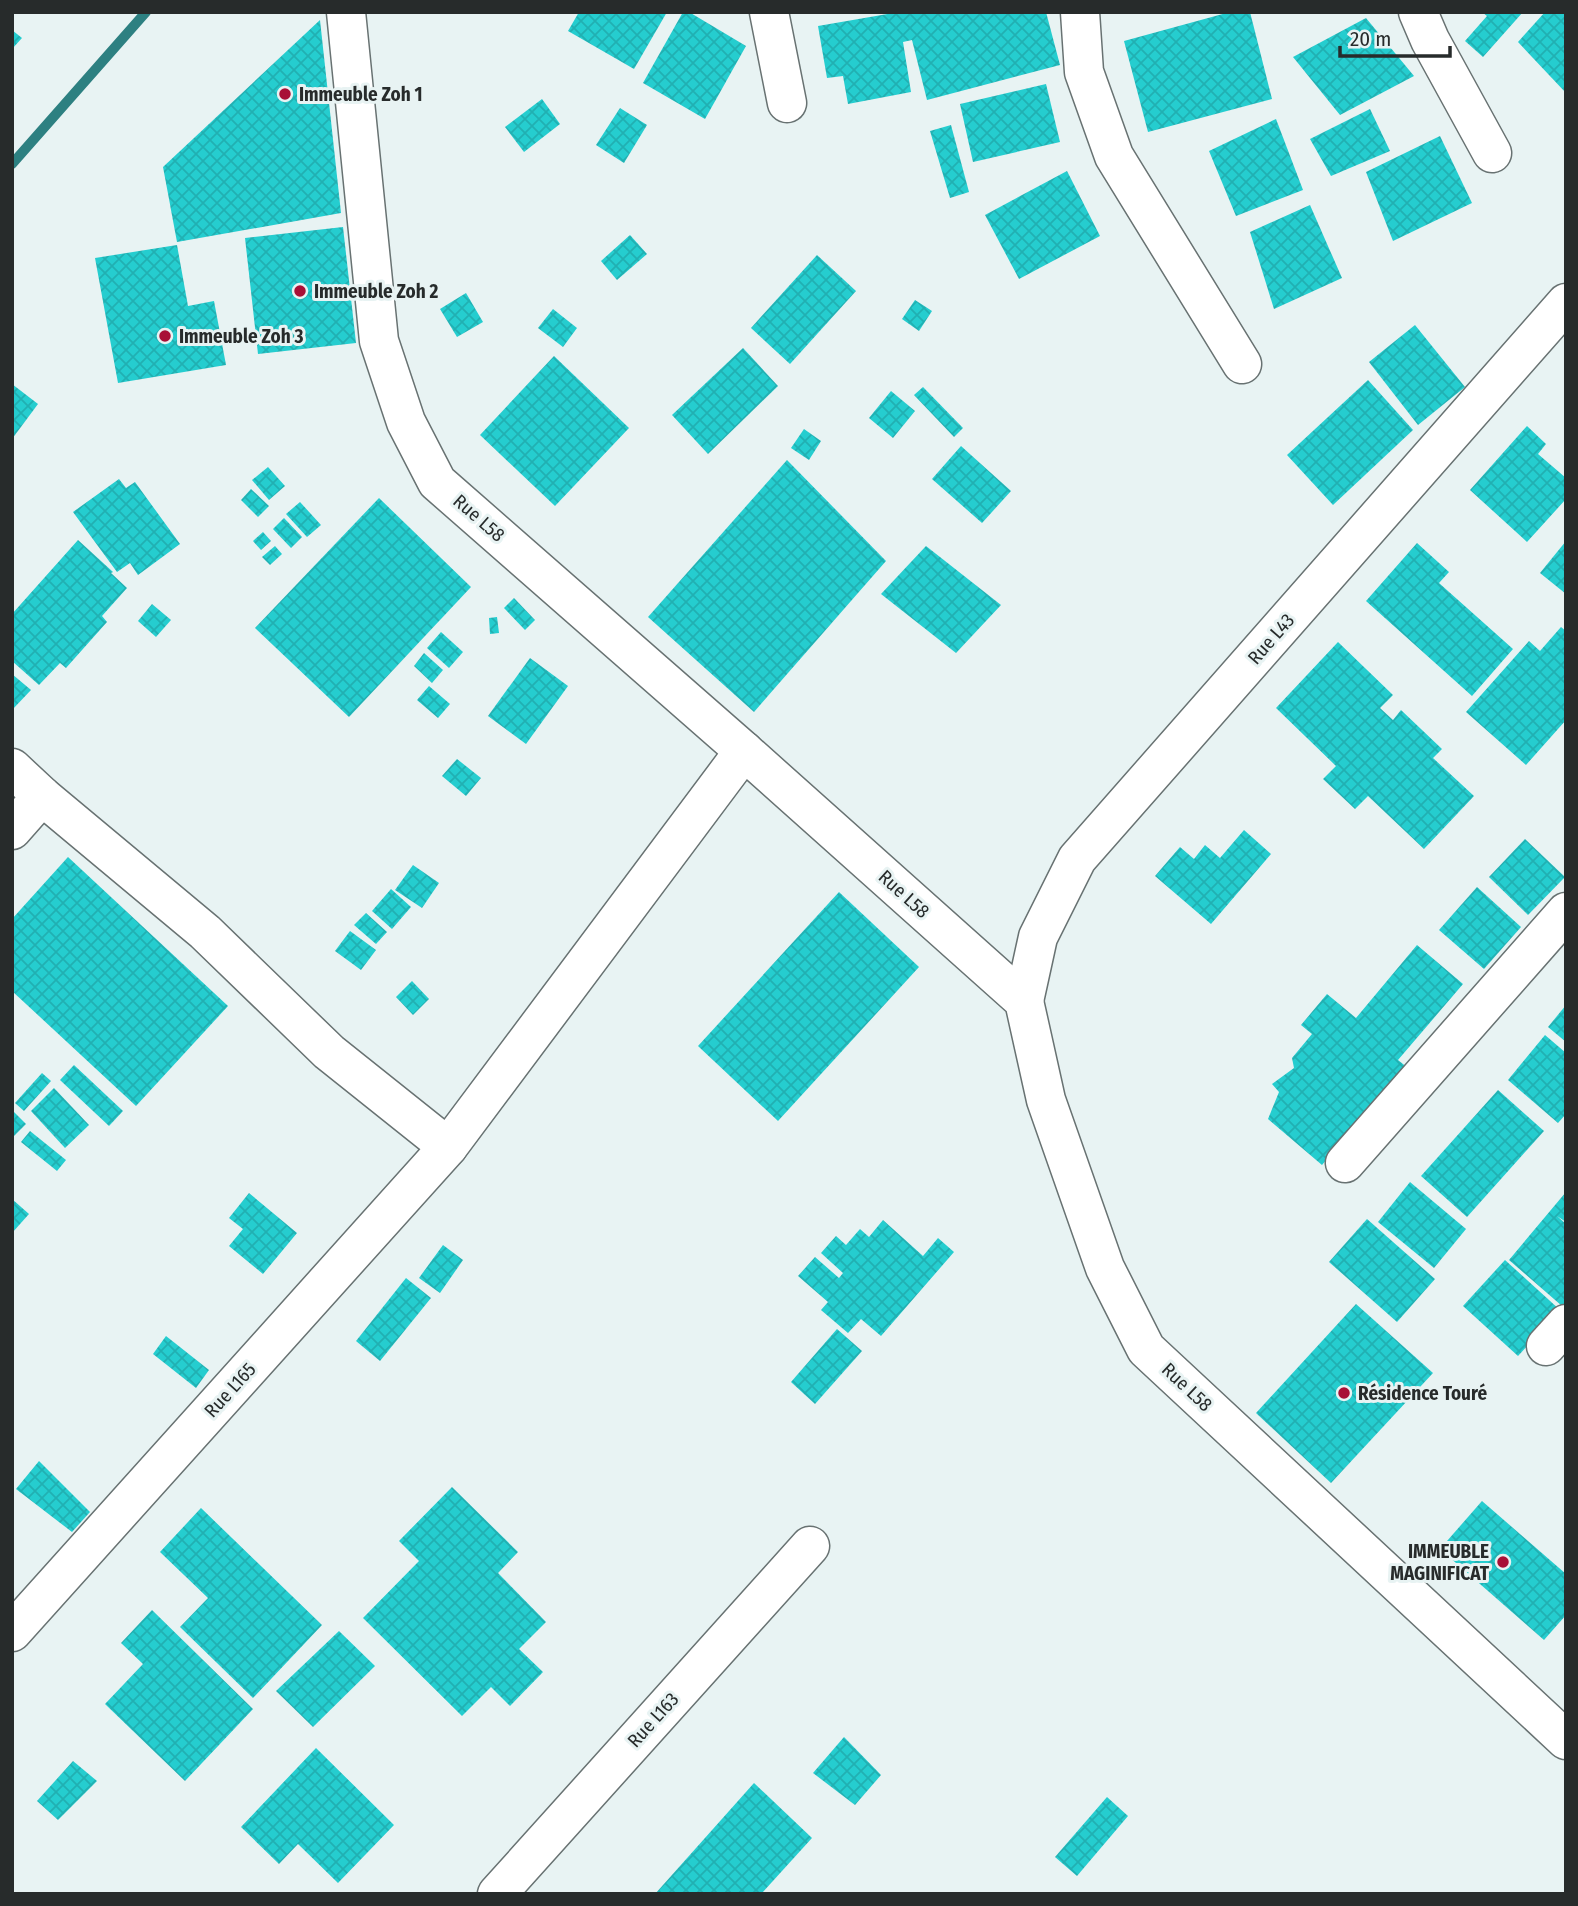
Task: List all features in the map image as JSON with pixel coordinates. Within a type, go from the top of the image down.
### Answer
[{"type":"street","name":"Rue L58","points":[[346,12],[379,341],[406,422],[438,482],[1024,1001],[1046,1100],[1105,1268],[1146,1349],[1566,1740]]},
{"type":"street","points":[[769,12],[787,103]]},
{"type":"street","points":[[1080,12],[1084,72],[1114,156],[1242,364]]},
{"type":"street","points":[[1419,12],[1430,40],[1492,153]]},
{"type":"street","name":"Rue L43","points":[[1024,1001],[1038,937],[1077,859],[1566,303]]},
{"type":"street","name":"Rue L165","points":[[12,1632],[448,1147],[744,751]]},
{"type":"street","points":[[12,768],[205,932],[329,1052],[448,1147]]},
{"type":"street","points":[[12,830],[42,796]]},
{"type":"street","points":[[1345,1163],[1566,912]]},
{"type":"street","name":"Rue L163","points":[[497,1894],[810,1546]]},
{"type":"building","points":[[579,12],[667,12],[634,69],[568,31]]},
{"type":"building","points":[[683,12],[689,12],[746,46],[705,119],[643,83]]},
{"type":"building","points":[[899,12],[1046,12],[1060,65],[927,100],[912,40],[903,42],[911,92],[848,104],[843,76],[827,78],[818,26]]},
{"type":"building","points":[[1230,12],[1250,12],[1272,99],[1148,132],[1124,41]]},
{"type":"building","points":[[1482,12],[1523,12],[1483,57],[1465,41],[1487,16]]},
{"type":"building","points":[[1545,12],[1566,12],[1566,93],[1518,42]]},
{"type":"building","points":[[1366,18],[1414,76],[1340,115],[1293,57]]},
{"type":"building","name":"Immeuble Zoh 1","points":[[320,20],[341,213],[177,242],[163,167]]},
{"type":"building","points":[[12,30],[22,38],[12,49]]},
{"type":"building","points":[[1046,84],[1060,142],[973,162],[960,104]]},
{"type":"building","points":[[542,99],[560,124],[524,152],[505,127]]},
{"type":"building","points":[[620,108],[647,125],[624,163],[596,145]]},
{"type":"building","points":[[1370,109],[1390,151],[1331,176],[1310,139]]},
{"type":"building","points":[[1276,119],[1303,190],[1236,216],[1209,151]]},
{"type":"building","points":[[951,125],[969,192],[950,198],[930,131]]},
{"type":"building","points":[[1440,136],[1472,203],[1393,241],[1366,172]]},
{"type":"building","points":[[1067,171],[1100,236],[1019,279],[985,215]]},
{"type":"building","points":[[1310,205],[1342,278],[1274,309],[1250,232]]},
{"type":"building","name":"Immeuble Zoh 2","points":[[343,227],[356,343],[258,354],[245,238]]},
{"type":"building","points":[[630,235],[647,254],[617,280],[601,261]]},
{"type":"building","name":"Immeuble Zoh 3","points":[[177,245],[188,306],[214,301],[226,365],[118,383],[95,258]]},
{"type":"building","points":[[817,255],[856,291],[790,364],[751,328]]},
{"type":"building","points":[[466,293],[483,322],[457,337],[440,309]]},
{"type":"building","points":[[915,300],[932,311],[919,331],[902,319]]},
{"type":"building","points":[[553,309],[577,328],[563,347],[538,328]]},
{"type":"building","points":[[1415,325],[1465,387],[1418,425],[1369,362]]},
{"type":"building","points":[[743,348],[778,386],[708,454],[672,415]]},
{"type":"building","points":[[554,356],[629,428],[555,506],[480,435]]},
{"type":"building","points":[[1368,380],[1413,430],[1333,505],[1287,455]]},
{"type":"building","points":[[12,384],[38,404],[12,439]]},
{"type":"building","points":[[923,387],[963,428],[954,437],[914,395]]},
{"type":"building","points":[[891,391],[915,411],[893,438],[869,418]]},
{"type":"building","points":[[1527,426],[1546,444],[1538,454],[1566,478],[1566,499],[1527,542],[1470,490]]},
{"type":"building","points":[[804,429],[821,441],[809,460],[791,448]]},
{"type":"building","points":[[961,446],[1011,491],[982,523],[932,479]]},
{"type":"building","points":[[787,460],[886,561],[754,712],[648,617]]},
{"type":"building","points":[[268,467],[285,486],[269,500],[252,480]]},
{"type":"building","points":[[119,479],[126,488],[135,482],[180,544],[138,575],[130,563],[117,572],[73,512]]},
{"type":"building","points":[[251,489],[269,506],[258,517],[241,500]]},
{"type":"building","points":[[379,498],[471,587],[349,717],[255,628]]},
{"type":"building","points":[[300,502],[321,525],[307,537],[286,514]]},
{"type":"building","points":[[284,518],[302,537],[291,548],[273,529]]},
{"type":"building","points":[[263,532],[271,541],[261,550],[253,541]]},
{"type":"building","points":[[78,540],[127,588],[102,616],[107,622],[66,668],[60,663],[39,685],[12,661],[12,614]]},
{"type":"building","points":[[1566,541],[1566,594],[1540,573]]},
{"type":"building","points":[[1417,543],[1449,572],[1439,583],[1513,649],[1472,696],[1366,601]]},
{"type":"building","points":[[275,546],[282,554],[270,565],[262,557]]},
{"type":"building","points":[[926,546],[1001,605],[956,653],[881,594]]},
{"type":"building","points":[[514,598],[535,620],[525,630],[504,608]]},
{"type":"building","points":[[152,604],[171,620],[156,637],[138,621]]},
{"type":"building","points":[[497,617],[499,633],[490,634],[489,618]]},
{"type":"building","points":[[1561,627],[1566,631],[1566,720],[1526,765],[1466,712],[1529,641],[1540,651]]},
{"type":"building","points":[[441,632],[463,652],[449,668],[427,648]]},
{"type":"building","points":[[1338,642],[1393,695],[1380,708],[1393,720],[1401,710],[1442,749],[1433,758],[1474,796],[1424,849],[1368,796],[1355,809],[1323,779],[1336,766],[1276,708]]},
{"type":"building","points":[[424,653],[443,670],[432,683],[414,666]]},
{"type":"building","points":[[530,658],[568,686],[526,744],[488,716]]},
{"type":"building","points":[[12,674],[31,690],[12,710]]},
{"type":"building","points":[[429,686],[450,704],[438,718],[417,700]]},
{"type":"building","points":[[457,759],[481,778],[466,796],[442,776]]},
{"type":"building","points":[[1244,830],[1271,854],[1211,924],[1155,876],[1180,847],[1194,859],[1205,845],[1220,858]]},
{"type":"building","points":[[1525,839],[1565,877],[1528,915],[1489,877]]},
{"type":"building","points":[[68,857],[228,1006],[136,1106],[12,991],[12,919]]},
{"type":"building","points":[[413,865],[439,883],[422,908],[395,890]]},
{"type":"building","points":[[1477,887],[1521,927],[1484,969],[1439,930]]},
{"type":"building","points":[[391,889],[411,907],[392,929],[372,911]]},
{"type":"building","points":[[839,892],[919,967],[778,1121],[698,1046]]},
{"type":"building","points":[[366,913],[387,932],[376,944],[354,925]]},
{"type":"building","points":[[350,931],[376,950],[361,970],[335,951]]},
{"type":"building","points":[[1417,945],[1463,984],[1398,1060],[1414,1073],[1383,1093],[1322,1165],[1268,1119],[1279,1092],[1272,1084],[1294,1068],[1292,1058],[1312,1034],[1301,1025],[1327,994],[1356,1018]]},
{"type":"building","points":[[412,981],[429,999],[413,1015],[396,997]]},
{"type":"building","points":[[1566,1005],[1566,1042],[1548,1027]]},
{"type":"building","points":[[1545,1035],[1566,1053],[1566,1114],[1558,1123],[1508,1080]]},
{"type":"building","points":[[74,1065],[123,1111],[109,1126],[60,1080]]},
{"type":"building","points":[[42,1073],[51,1081],[24,1111],[15,1103]]},
{"type":"building","points":[[54,1088],[89,1125],[65,1148],[31,1111]]},
{"type":"building","points":[[1498,1090],[1544,1131],[1467,1217],[1421,1176]]},
{"type":"building","points":[[12,1110],[26,1124],[12,1138]]},
{"type":"building","points":[[30,1131],[66,1160],[57,1171],[21,1142]]},
{"type":"building","points":[[1410,1182],[1466,1229],[1434,1268],[1378,1222]]},
{"type":"building","points":[[1566,1192],[1566,1222],[1557,1216],[1566,1224],[1566,1302],[1562,1306],[1509,1260]]},
{"type":"building","points":[[249,1193],[297,1233],[263,1274],[229,1246],[243,1229],[229,1218]]},
{"type":"building","points":[[12,1199],[29,1214],[12,1233]]},
{"type":"building","points":[[1367,1219],[1435,1279],[1397,1322],[1329,1262]]},
{"type":"building","points":[[883,1220],[923,1256],[938,1238],[954,1252],[881,1336],[861,1319],[848,1333],[821,1310],[828,1302],[798,1276],[815,1257],[839,1278],[843,1273],[821,1253],[836,1236],[846,1245],[860,1229],[869,1237]]},
{"type":"building","points":[[443,1245],[463,1260],[440,1293],[419,1278]]},
{"type":"building","points":[[1505,1260],[1560,1310],[1518,1356],[1463,1306]]},
{"type":"building","points":[[406,1278],[431,1298],[380,1361],[356,1341]]},
{"type":"building","name":"Résidence Touré","points":[[1356,1304],[1433,1373],[1331,1483],[1256,1413]]},
{"type":"building","points":[[837,1329],[862,1351],[815,1404],[791,1382]]},
{"type":"building","points":[[166,1336],[209,1370],[196,1388],[153,1354]]},
{"type":"building","points":[[39,1461],[90,1512],[72,1532],[16,1489]]},
{"type":"building","points":[[452,1487],[518,1552],[498,1573],[546,1622],[519,1649],[543,1672],[510,1706],[491,1687],[462,1716],[363,1618],[419,1561],[399,1541]]},
{"type":"building","name":"IMMEUBLE MAGINIFICAT","points":[[1482,1501],[1566,1574],[1566,1615],[1544,1640],[1440,1549]]},
{"type":"building","points":[[201,1508],[322,1625],[253,1698],[180,1627],[208,1598],[160,1552]]},
{"type":"building","points":[[152,1610],[253,1709],[185,1781],[105,1704],[143,1664],[121,1643]]},
{"type":"building","points":[[339,1631],[375,1666],[313,1727],[276,1691]]},
{"type":"building","points":[[844,1737],[881,1775],[855,1805],[813,1773]]},
{"type":"building","points":[[316,1748],[394,1825],[338,1883],[298,1844],[279,1864],[241,1827]]},
{"type":"building","points":[[73,1761],[97,1781],[58,1820],[37,1801]]},
{"type":"building","points":[[754,1783],[812,1838],[761,1894],[655,1894]]},
{"type":"building","points":[[1107,1797],[1128,1816],[1077,1876],[1055,1857]]},
{"type":"waterway","points":[[12,164],[146,12]]},
{"type":"place","name":"Immeuble Zoh 1","points":[[285,94]]},
{"type":"place","name":"Immeuble Zoh 2","points":[[300,291]]},
{"type":"place","name":"Immeuble Zoh 3","points":[[165,336]]},
{"type":"place","name":"Résidence Touré","points":[[1344,1393]]},
{"type":"place","name":"IMMEUBLE MAGINIFICAT","points":[[1503,1562]]}]
